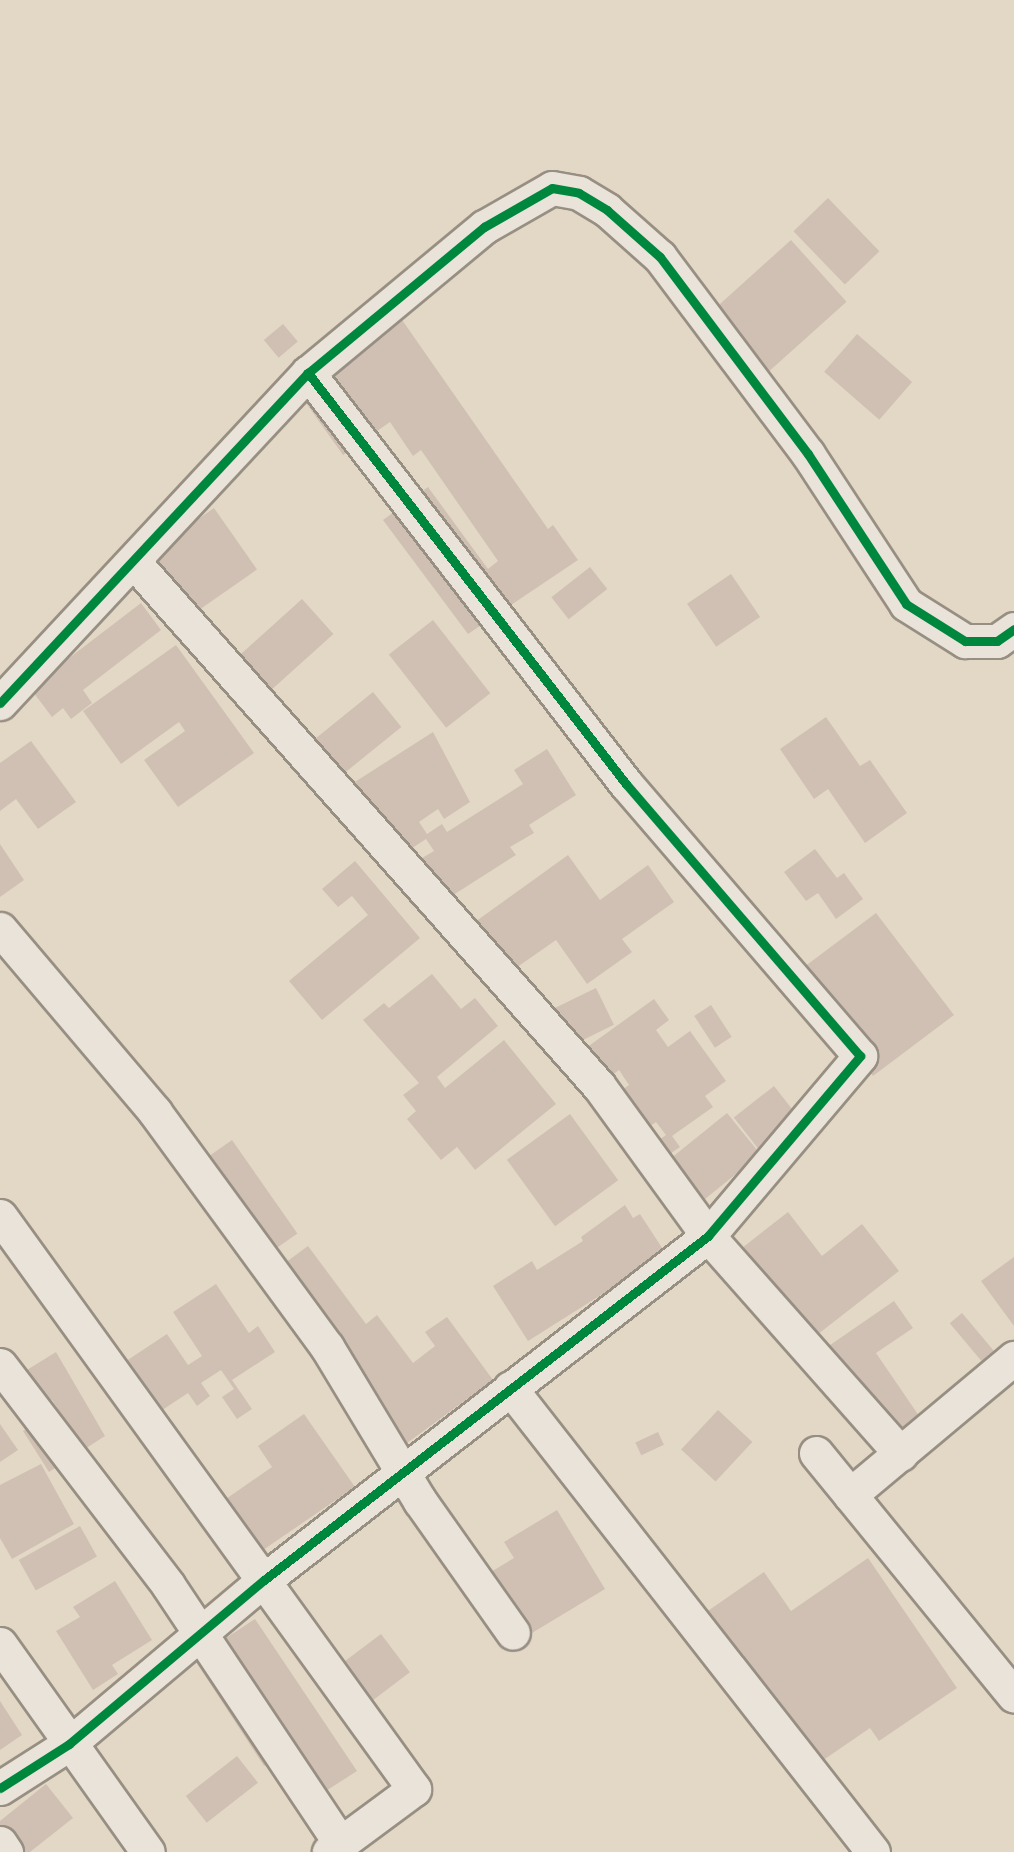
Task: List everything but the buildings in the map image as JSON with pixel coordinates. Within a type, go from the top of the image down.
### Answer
[{"type":"street","points":[[0,704],[308,373],[521,202],[552,188],[579,192],[630,227],[704,310],[745,374],[808,454],[906,604],[965,641],[996,640],[1014,629]]},
{"type":"street","points":[[0,1788],[69,1744],[201,1636],[264,1580],[708,1236],[860,1056],[626,784],[308,373]]},
{"type":"street","points":[[133,561],[599,1086],[708,1236],[901,1454]]},
{"type":"street","points":[[0,929],[155,1112],[327,1347],[402,1471],[513,1633]]},
{"type":"street","points":[[0,1216],[414,1788],[335,1847],[201,1636],[0,1365]]},
{"type":"street","points":[[850,1495],[1014,1358]]},
{"type":"street","points":[[510,1388],[873,1852]]},
{"type":"street","points":[[816,1453],[1014,1696]]},
{"type":"street","points":[[0,1644],[148,1852]]},
{"type":"street","points":[[0,1843],[6,1852]]},
{"type":"cycle path","points":[[0,703],[308,373],[484,227],[552,188],[579,193],[607,210],[660,257],[808,454],[906,604],[965,641],[997,641],[1014,629]]},
{"type":"cycle path","points":[[0,1788],[69,1744],[264,1580],[708,1236],[860,1056],[626,784],[308,373]]}]
